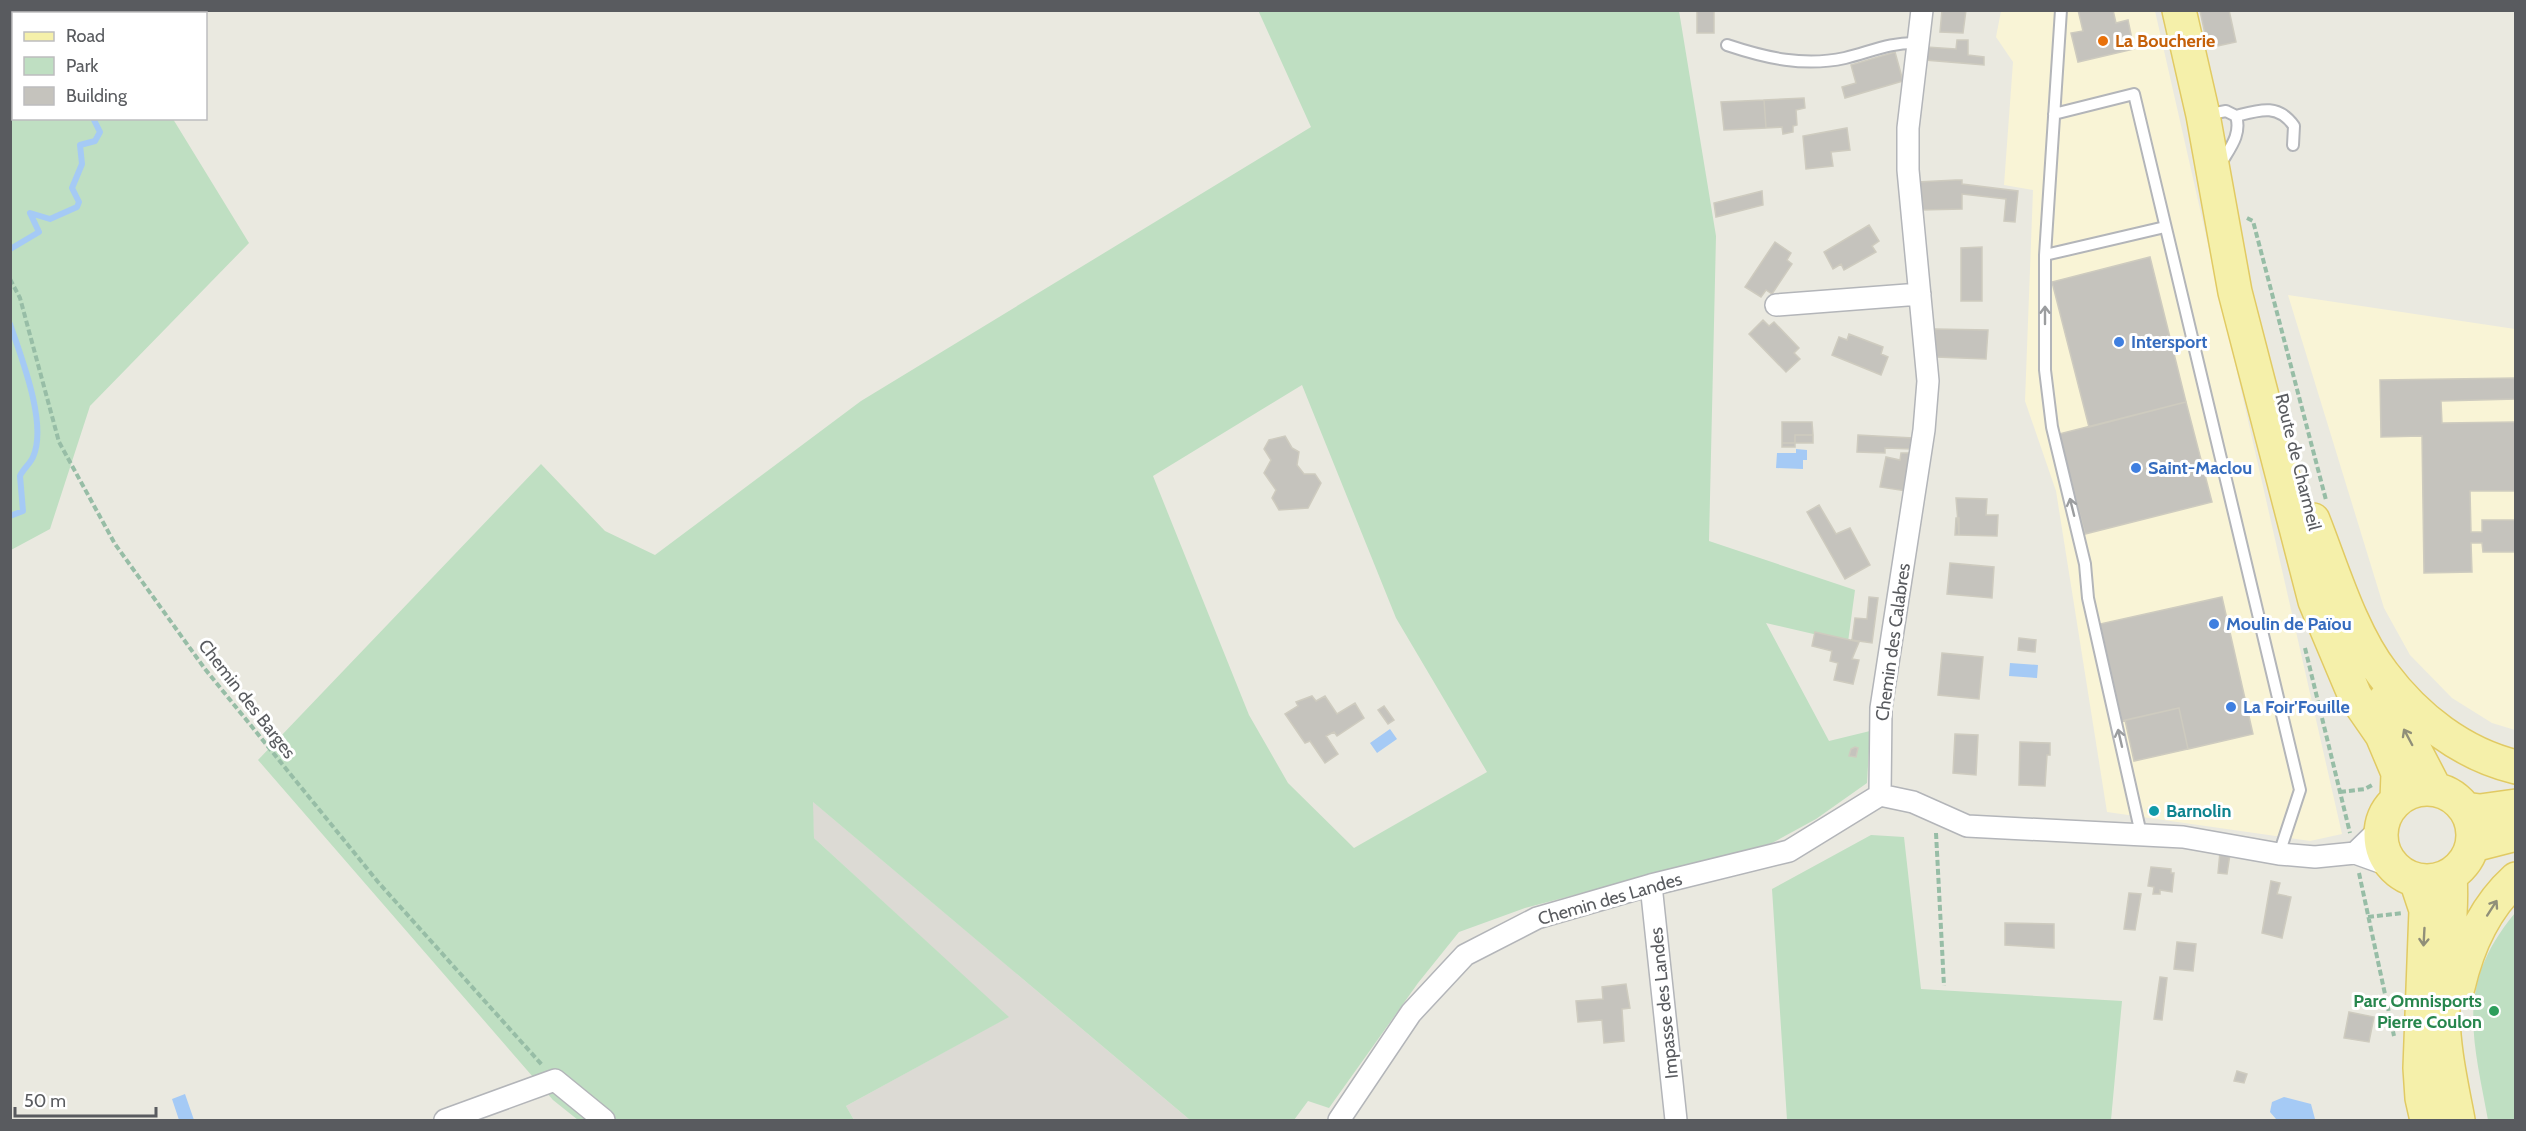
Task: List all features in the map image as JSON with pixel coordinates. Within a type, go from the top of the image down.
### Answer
[{"type":"main road","name":"Route de Charmeil","points":[[2179,10],[2203,115],[2235,292],[2315,601],[2355,696],[2382,735],[2398,773],[2390,813]]},
{"type":"main road","name":"Route de Charmeil","points":[[2203,115],[2321,515],[2340,632],[2370,683],[2396,714],[2435,789]]},
{"type":"main road","points":[[2321,515],[2357,629],[2382,674],[2422,716],[2464,748],[2516,767]]},
{"type":"main road","points":[[2405,873],[2433,881],[2450,876],[2465,863],[2473,845],[2473,826],[2465,809],[2452,796],[2435,789],[2415,791],[2390,813],[2383,848],[2405,873],[2426,910],[2420,1068],[2422,1098],[2427,1120]]},
{"type":"main road","points":[[2465,809],[2480,812],[2516,806]]},
{"type":"main road","points":[[2473,845],[2516,834]]},
{"type":"main road","points":[[2450,876],[2451,905],[2443,1006],[2448,1063],[2458,1120]]},
{"type":"main road","points":[[2448,1063],[2453,1011],[2465,958],[2487,915],[2516,879]]},
{"type":"street","name":"Chemin des Calabres","points":[[1880,795],[1881,708],[1924,430],[1928,381],[1926,339],[1908,170],[1908,128],[1922,10]]},
{"type":"street","points":[[1776,305],[1920,294]]},
{"type":"street","points":[[1880,795],[1913,802],[1967,826],[2183,837],[2279,854],[2315,857],[2355,853],[2405,873]]},
{"type":"street","name":"Chemin des Landes","points":[[1339,1120],[1411,1013],[1465,955],[1537,918],[1651,885],[1789,851],[1880,795]]},
{"type":"street","points":[[2355,853],[2390,813]]},
{"type":"street","name":"Impasse des Landes","points":[[1651,885],[1676,1120]]},
{"type":"street","points":[[445,1120],[555,1080],[604,1120]]},
{"type":"lane","points":[[2061,10],[2045,255],[2045,370],[2052,427],[2085,564],[2088,598],[2141,834]]},
{"type":"lane","points":[[1727,45],[1762,57],[1821,62],[1902,42],[1917,43]]},
{"type":"lane","points":[[2054,114],[2134,94],[2300,790],[2279,854]]},
{"type":"lane","points":[[2203,115],[2226,111],[2236,116],[2268,109],[2278,111],[2294,126],[2293,145]]},
{"type":"lane","points":[[2219,165],[2238,135],[2236,116]]},
{"type":"lane","points":[[2045,255],[2165,227]]},
{"type":"path","points":[[2233,212],[2253,221],[2321,515]]},
{"type":"path","name":"Chemin des Barges","points":[[10,279],[20,298],[59,442],[116,544],[205,669],[378,882],[555,1080]]},
{"type":"path","points":[[2304,644],[2355,853],[2396,1045]]},
{"type":"path","points":[[1935,812],[1944,986]]},
{"type":"shaded area","points":[[2001,11],[2155,11],[2342,834],[2310,841],[2107,812],[2056,491],[2025,401],[2033,190],[2004,185],[2013,62],[1996,37]]},
{"type":"shaded area","points":[[2288,295],[2515,329],[2515,730],[2492,723],[2452,698],[2410,655],[2384,608]]},
{"type":"shaded area","points":[[812,801],[1190,1120],[854,1120],[846,1106],[1008,1017],[814,838]]},
{"type":"green space","points":[[11,10],[190,11],[12,12],[12,120],[174,120],[249,243],[90,406],[50,529],[11,550]]},
{"type":"green space","points":[[1258,10],[1679,11],[1716,236],[1709,541],[1855,590],[1848,642],[1766,623],[1829,741],[1870,731],[1867,783],[1816,819],[1772,843],[1525,908],[1459,932],[1418,983],[1329,1108],[1308,1101],[1294,1120],[1190,1120],[813,802],[814,838],[1009,1017],[846,1106],[854,1120],[578,1120],[553,1100],[258,760],[541,464],[605,531],[655,555],[861,401],[1311,127]],"holes":[[[1302,385],[1396,618],[1487,772],[1354,848],[1288,783],[1249,715],[1153,476]]]},
{"type":"green space","points":[[1871,835],[1904,837],[1921,989],[2122,1001],[2111,1120],[1787,1120],[1772,889]]},
{"type":"green space","name":"Parc Omnisports Pierre Coulon","points":[[2515,913],[2515,1120],[2488,1120],[2474,1037],[2473,1012],[2476,988],[2483,964],[2496,939]]},
{"type":"water","points":[[1796,449],[1807,450],[1807,460],[1803,460],[1803,469],[1776,468],[1777,453],[1796,453]]},
{"type":"water","points":[[2010,663],[2038,665],[2037,678],[2009,676]]},
{"type":"water","points":[[1390,729],[1397,739],[1377,753],[1370,743]]},
{"type":"water","points":[[185,1094],[194,1120],[179,1120],[172,1099]]},
{"type":"water","points":[[2284,1097],[2311,1104],[2315,1119],[2276,1119],[2270,1112],[2272,1102]]},
{"type":"building","points":[[1697,10],[1714,10],[1714,33],[1697,33]]},
{"type":"building","points":[[1942,10],[1966,10],[1963,33],[1940,32]]},
{"type":"building","name":"La Boucherie","points":[[2078,10],[2113,10],[2116,23],[2128,20],[2134,49],[2078,62],[2071,33],[2083,31]]},
{"type":"building","points":[[2229,10],[2236,42],[2208,48],[2200,11]]},
{"type":"building","points":[[1957,40],[1968,40],[1968,55],[1984,57],[1984,65],[1925,60],[1927,47],[1956,49]]},
{"type":"building","points":[[1895,52],[1903,81],[1845,98],[1842,87],[1856,83],[1851,65]]},
{"type":"building","points":[[1804,98],[1805,108],[1796,110],[1797,125],[1793,126],[1793,132],[1783,134],[1782,127],[1766,128],[1764,100]]},
{"type":"building","points":[[1764,100],[1766,128],[1724,130],[1721,102]]},
{"type":"building","points":[[1847,128],[1850,150],[1831,152],[1833,166],[1806,169],[1803,136]]},
{"type":"building","points":[[1962,180],[1962,184],[2018,191],[2015,222],[2004,221],[2006,199],[1962,194],[1962,209],[1921,210],[1918,182]]},
{"type":"building","points":[[1762,191],[1763,205],[1716,217],[1714,203]]},
{"type":"building","points":[[1869,225],[1879,241],[1872,246],[1876,252],[1844,270],[1841,264],[1833,269],[1824,252]]},
{"type":"building","points":[[1775,242],[1791,253],[1787,260],[1792,264],[1772,294],[1766,290],[1761,297],[1745,287]]},
{"type":"building","points":[[1982,247],[1982,301],[1961,301],[1961,248]]},
{"type":"building","name":"Intersport","points":[[2150,257],[2186,402],[2089,427],[2052,282]]},
{"type":"building","points":[[1763,320],[1769,326],[1774,322],[1799,348],[1794,353],[1800,359],[1786,372],[1749,334]]},
{"type":"building","points":[[1935,329],[1988,330],[1986,359],[1936,357]]},
{"type":"building","points":[[1849,334],[1883,347],[1881,354],[1888,357],[1881,375],[1832,355],[1839,337],[1847,340]]},
{"type":"building","points":[[2516,378],[2516,399],[2441,401],[2442,423],[2516,422],[2516,491],[2470,491],[2471,532],[2482,532],[2482,520],[2516,520],[2516,552],[2483,552],[2482,543],[2471,543],[2472,572],[2424,573],[2422,436],[2381,437],[2380,380]]},
{"type":"building","name":"Saint-Maclou","points":[[2186,402],[2212,502],[2085,534],[2059,434]]},
{"type":"building","points":[[1782,422],[1812,422],[1813,435],[1795,435],[1795,443],[1782,443]]},
{"type":"building","points":[[1795,435],[1813,435],[1813,443],[1795,443]]},
{"type":"building","points":[[1858,435],[1913,438],[1912,449],[1885,448],[1885,453],[1857,452]]},
{"type":"building","points":[[1285,436],[1292,448],[1299,452],[1297,465],[1304,474],[1315,474],[1321,483],[1308,508],[1279,510],[1272,498],[1276,490],[1264,473],[1271,460],[1264,449],[1269,440]]},
{"type":"building","points":[[1782,443],[1795,443],[1795,447],[1782,447]]},
{"type":"building","points":[[1901,453],[1912,453],[1906,491],[1880,487],[1886,457],[1900,460]]},
{"type":"building","points":[[1956,498],[1987,499],[1986,515],[1998,515],[1997,536],[1959,535]]},
{"type":"building","points":[[1819,505],[1836,534],[1850,528],[1870,565],[1845,579],[1807,512]]},
{"type":"building","points":[[1956,518],[1959,518],[1959,535],[1955,535]]},
{"type":"building","points":[[1950,563],[1994,567],[1992,598],[1947,594]]},
{"type":"building","points":[[1869,597],[1878,598],[1872,643],[1852,640],[1855,618],[1867,619]]},
{"type":"building","points":[[2222,597],[2253,734],[2188,749],[2179,708],[2122,721],[2100,624]]},
{"type":"building","points":[[1815,632],[1859,642],[1852,659],[1859,660],[1853,684],[1834,680],[1838,663],[1830,661],[1832,651],[1812,646]]},
{"type":"building","points":[[2019,638],[2036,640],[2035,652],[2018,650]]},
{"type":"building","points":[[1942,653],[1983,657],[1979,699],[1938,695]]},
{"type":"building","points":[[1312,696],[1316,701],[1325,696],[1337,714],[1355,703],[1364,718],[1337,736],[1334,732],[1326,736],[1338,754],[1325,763],[1310,741],[1305,743],[1285,714],[1298,706],[1296,702]]},
{"type":"building","points":[[1384,706],[1394,720],[1388,724],[1378,710]]},
{"type":"building","points":[[2179,708],[2188,749],[2134,761],[2125,720]]},
{"type":"building","points":[[1955,734],[1978,735],[1976,775],[1953,773]]},
{"type":"building","points":[[2020,742],[2050,743],[2045,786],[2019,785]]},
{"type":"building","points":[[1858,748],[1856,757],[1849,756],[1851,749]]},
{"type":"building","name":"Barnolin","points":[[2153,805],[2160,813],[2155,817],[2148,809]]},
{"type":"building","points":[[2220,852],[2230,854],[2227,874],[2218,873]]},
{"type":"building","points":[[2151,867],[2171,869],[2171,873],[2174,873],[2172,892],[2160,890],[2160,894],[2153,894],[2154,887],[2148,886]]},
{"type":"building","points":[[2271,881],[2280,883],[2277,894],[2291,897],[2282,938],[2262,933]]},
{"type":"building","points":[[2129,893],[2141,894],[2135,930],[2124,929]]},
{"type":"building","points":[[2005,923],[2054,924],[2054,948],[2005,945]]},
{"type":"building","points":[[2177,942],[2196,944],[2193,971],[2174,969]]},
{"type":"building","points":[[2160,977],[2167,978],[2162,1020],[2154,1019]]},
{"type":"building","points":[[1626,984],[1630,1008],[1622,1009],[1624,1041],[1604,1043],[1602,1020],[1578,1022],[1576,1001],[1603,999],[1602,987]]},
{"type":"building","points":[[2349,1012],[2374,1017],[2369,1042],[2344,1038]]},
{"type":"building","points":[[2237,1071],[2247,1074],[2244,1083],[2234,1081]]},
{"type":"waterway","points":[[12,248],[39,232],[30,213],[50,219],[77,207],[79,202],[72,188],[82,164],[80,145],[95,141],[100,132],[94,120]]},
{"type":"waterway","points":[[10,324],[31,390],[37,427],[37,443],[33,457],[20,476],[23,511],[10,516]]},
{"type":"place","name":"La Boucherie","points":[[2103,41]]},
{"type":"place","name":"Intersport","points":[[2119,342]]},
{"type":"place","name":"Saint-Maclou","points":[[2136,468]]},
{"type":"place","name":"Moulin de Païou","points":[[2214,624]]},
{"type":"place","name":"La Foir'Fouille","points":[[2231,707]]},
{"type":"place","name":"Barnolin","points":[[2154,811]]},
{"type":"place","name":"Parc Omnisports Pierre Coulon","points":[[2494,1011]]}]
